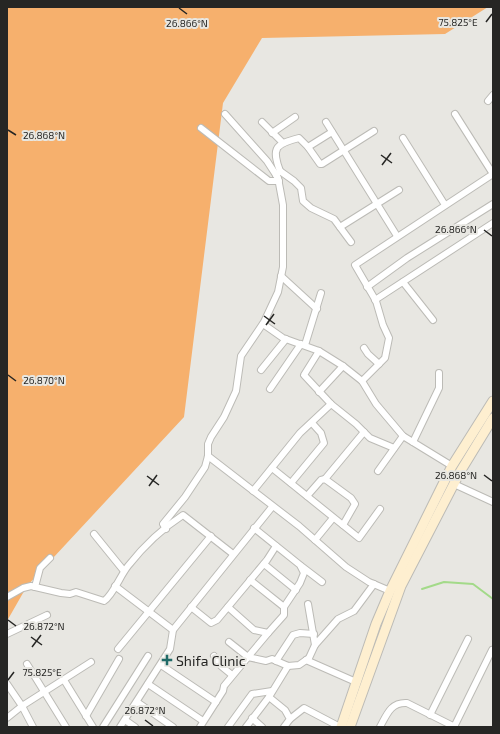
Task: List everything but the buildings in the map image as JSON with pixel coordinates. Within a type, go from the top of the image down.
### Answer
[{"type":"main road","points":[[340,727],[390,591],[452,466],[493,401]]},
{"type":"main road","points":[[350,727],[401,586],[454,484],[493,418]]},
{"type":"street","points":[[225,114],[267,161],[278,176],[294,181],[301,188],[303,201],[307,205],[334,219],[351,242]]},
{"type":"street","points":[[362,381],[385,358],[389,338],[375,300],[355,265],[493,174],[455,114]]},
{"type":"street","points":[[272,133],[295,117]]},
{"type":"street","points":[[262,122],[282,142]]},
{"type":"street","points":[[326,122],[397,236]]},
{"type":"street","points":[[201,128],[269,181],[278,176]]},
{"type":"street","points":[[166,529],[163,524],[194,484],[205,466],[208,456],[208,444],[224,417],[236,391],[241,356],[263,324],[278,292],[283,267],[283,205],[275,157],[276,148],[282,142],[299,138],[308,147],[320,164],[344,152],[374,131]]},
{"type":"street","points":[[308,147],[332,132]]},
{"type":"street","points":[[403,138],[445,205]]},
{"type":"street","points":[[340,227],[378,205],[399,190]]},
{"type":"street","points":[[367,287],[407,258],[493,204]]},
{"type":"street","points":[[375,300],[493,223]]},
{"type":"street","points":[[281,276],[317,309]]},
{"type":"street","points":[[403,282],[433,320]]},
{"type":"street","points":[[270,389],[303,344],[317,309],[321,293]]},
{"type":"street","points":[[263,324],[286,339],[319,350],[343,366],[362,381],[376,404],[403,436],[452,466]]},
{"type":"street","points":[[261,370],[286,339]]},
{"type":"street","points":[[364,348],[379,364]]},
{"type":"street","points":[[319,350],[305,371],[304,376],[330,404],[370,438],[394,448]]},
{"type":"street","points":[[319,392],[343,366]]},
{"type":"street","points":[[414,442],[439,388],[439,374]]},
{"type":"street","points":[[253,491],[300,433],[330,404]]},
{"type":"street","points":[[290,483],[324,443],[321,433],[312,423]]},
{"type":"street","points":[[307,496],[321,480],[325,478],[364,432]]},
{"type":"street","points":[[378,471],[403,436]]},
{"type":"street","points":[[208,456],[315,540],[346,567],[374,584],[390,591]]},
{"type":"street","points":[[272,468],[360,538],[380,509]]},
{"type":"street","points":[[325,478],[351,498],[355,504],[343,525]]},
{"type":"street","points":[[454,484],[493,502]]},
{"type":"street","points":[[120,727],[170,649],[173,630],[272,506]]},
{"type":"street","points":[[7,597],[23,588],[35,587],[66,594],[76,592],[104,601],[109,598],[114,586],[124,571],[147,546],[183,516],[233,554]]},
{"type":"street","points":[[315,540],[334,518]]},
{"type":"street","points":[[254,528],[322,582]]},
{"type":"street","points":[[94,534],[124,571]]},
{"type":"street","points":[[118,649],[211,536]]},
{"type":"street","points":[[191,607],[211,623],[217,620],[264,564],[276,546]]},
{"type":"street","points":[[35,587],[40,568],[50,558]]},
{"type":"street","points":[[264,564],[296,590]]},
{"type":"street","points":[[200,727],[232,675],[284,615],[284,607],[296,590],[304,573],[300,565]]},
{"type":"street","points":[[250,580],[284,607]]},
{"type":"street","points":[[229,642],[248,657],[266,661],[272,659],[288,666],[299,665],[309,658],[315,645],[338,619],[354,611],[374,584]]},
{"type":"street","points":[[114,586],[173,630]]},
{"type":"street","points":[[308,604],[315,645]]},
{"type":"street","points":[[228,607],[254,630],[268,633]]},
{"type":"street","points":[[7,634],[47,615]]},
{"type":"street","points":[[276,661],[293,635],[300,632],[314,634]]},
{"type":"street","points":[[430,715],[468,639]]},
{"type":"street","points":[[380,727],[388,712],[399,702],[407,703],[454,727],[492,650]]},
{"type":"street","points":[[103,727],[148,656]]},
{"type":"street","points":[[214,656],[221,666],[232,675]]},
{"type":"street","points":[[86,716],[119,659]]},
{"type":"street","points":[[306,660],[356,682]]},
{"type":"street","points":[[7,718],[22,706],[91,662]]},
{"type":"street","points":[[27,664],[66,727]]},
{"type":"street","points":[[161,665],[216,702]]},
{"type":"street","points":[[246,727],[288,666]]},
{"type":"street","points":[[64,680],[93,727]]},
{"type":"street","points":[[7,684],[22,706],[33,727]]},
{"type":"street","points":[[148,684],[203,721]]},
{"type":"street","points":[[228,727],[252,694],[270,694],[285,710],[290,719]]},
{"type":"street","points":[[137,702],[173,727]]},
{"type":"street","points":[[284,727],[290,719],[304,708],[340,727]]},
{"type":"street","points":[[252,718],[262,727]]},
{"type":"street","points":[[125,720],[135,727]]},
{"type":"shaded area","points":[[7,7],[488,7],[445,34],[262,38],[223,103],[184,417],[27,586],[7,621]]},
{"type":"waterway","points":[[422,589],[444,582],[473,584],[493,599]]},
{"type":"place","name":"Shifa Clinic","points":[[167,660]]}]
